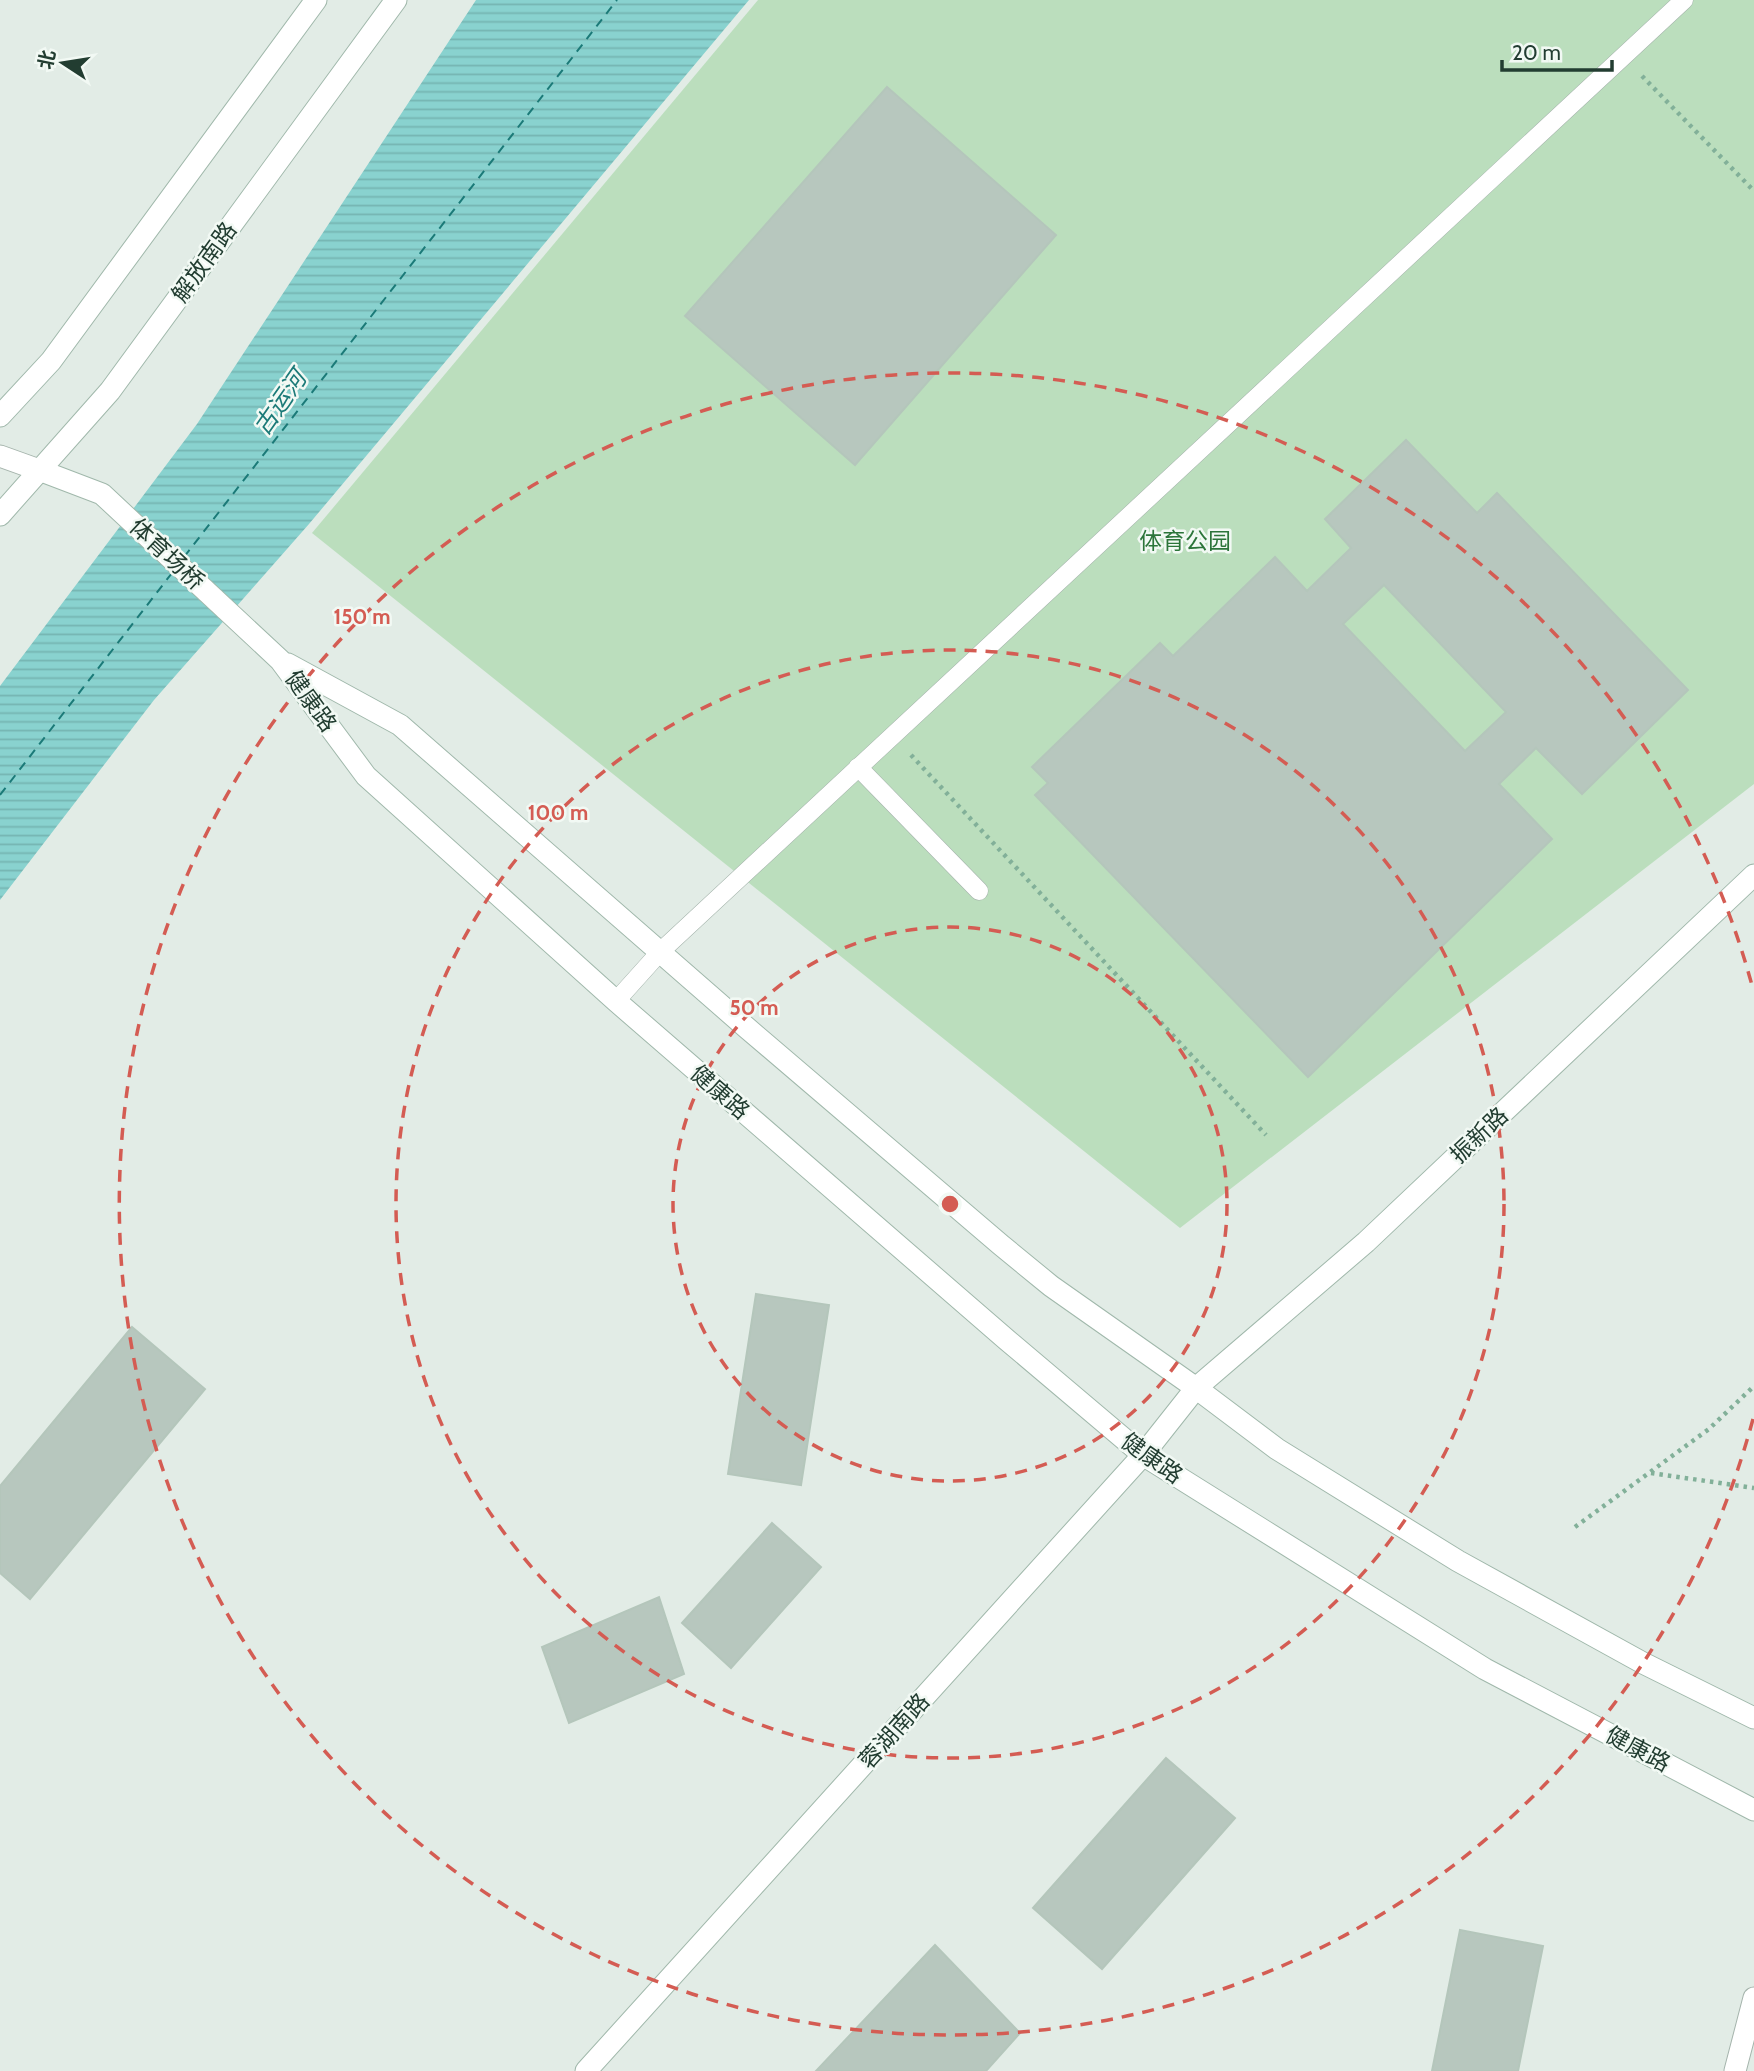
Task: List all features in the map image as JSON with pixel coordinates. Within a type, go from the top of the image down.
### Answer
[{"type":"main road","points":[[0,416],[51,361],[316,0]]},
{"type":"main road","name":"解放南路","points":[[0,515],[110,391],[396,0]]},
{"type":"main road","points":[[0,456],[39,470]]},
{"type":"main road","name":"体育场桥","points":[[39,470],[102,494],[280,660]]},
{"type":"main road","name":"健康路","points":[[280,660],[400,725],[1001,1245],[1051,1286],[1277,1449],[1458,1561],[1643,1663],[1754,1718]]},
{"type":"main road","name":"健康路","points":[[280,660],[366,776],[616,1001],[1006,1340],[1143,1455],[1485,1669],[1754,1810]]},
{"type":"main road","name":"振新路","points":[[1196,1388],[1366,1242],[1754,875]]},
{"type":"main road","name":"蓉湖南路","points":[[586,2071],[1143,1455],[1196,1388]]},
{"type":"main road","points":[[1735,2071],[1754,1998]]},
{"type":"lane","points":[[616,1001],[660,952],[1684,0]]},
{"type":"lane","points":[[858,767],[979,891]]},
{"type":"path","points":[[1623,57],[1754,191]]},
{"type":"path","points":[[893,735],[1266,1135]]},
{"type":"path","points":[[1575,1527],[1709,1429],[1754,1386]]},
{"type":"path","points":[[1649,1473],[1754,1488]]},
{"type":"green space","name":"体育公园","points":[[758,0],[1754,0],[1754,784],[1180,1228],[312,533]]},
{"type":"water","name":"古运河","points":[[476,0],[749,0],[309,524],[154,700],[0,900],[0,686],[197,424]]},
{"type":"building","points":[[887,87],[1056,235],[855,465],[685,316]]},
{"type":"building","points":[[1406,440],[1477,513],[1497,493],[1688,690],[1582,794],[1536,748],[1499,784],[1552,839],[1308,1077],[1035,795],[1048,783],[1032,767],[1160,643],[1173,656],[1275,557],[1307,591],[1351,548],[1325,519]],"holes":[[[1384,585],[1506,712],[1465,751],[1343,624]]]},
{"type":"building","points":[[756,1294],[829,1305],[801,1485],[728,1474]]},
{"type":"building","points":[[132,1327],[205,1389],[30,1599],[0,1573],[0,1486]]},
{"type":"building","points":[[772,1523],[821,1567],[731,1668],[682,1623]]},
{"type":"building","points":[[659,1597],[684,1674],[569,1723],[542,1647]]},
{"type":"building","points":[[1166,1758],[1235,1818],[1102,1969],[1033,1908]]},
{"type":"building","points":[[1460,1930],[1543,1946],[1518,2071],[1432,2071]]},
{"type":"building","points":[[935,1945],[1020,2033],[986,2071],[816,2071]]},
{"type":"ferry route","points":[[184,557],[617,0]]},
{"type":"ferry route","points":[[0,795],[172,573]]}]
